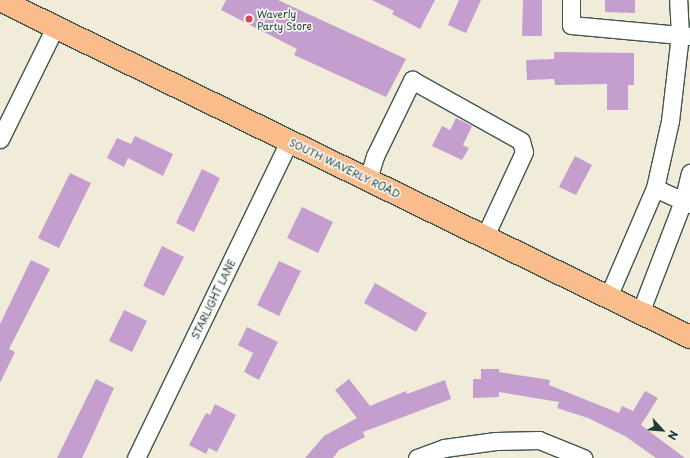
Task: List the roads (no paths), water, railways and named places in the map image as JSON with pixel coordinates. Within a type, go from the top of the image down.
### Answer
[{"type":"main road","name":"SOUTH WAVERLY ROAD","points":[[0,0],[290,140],[690,337]]},
{"type":"street","points":[[572,0],[570,24],[685,35]]},
{"type":"street","points":[[608,297],[655,188],[670,121],[685,35],[678,0]]},
{"type":"street","points":[[0,139],[55,27]]},
{"type":"street","points":[[368,179],[375,156],[412,80],[521,141],[524,152],[485,236]]},
{"type":"street","name":"STARLIGHT LANE","points":[[136,458],[290,140]]},
{"type":"street","points":[[640,313],[687,203],[690,173]]},
{"type":"street","points":[[655,188],[687,203]]},
{"type":"street","points":[[417,458],[444,448],[496,441],[539,440],[583,458]]},
{"type":"place","name":"Waverly Party Store","points":[[249,19]]}]
